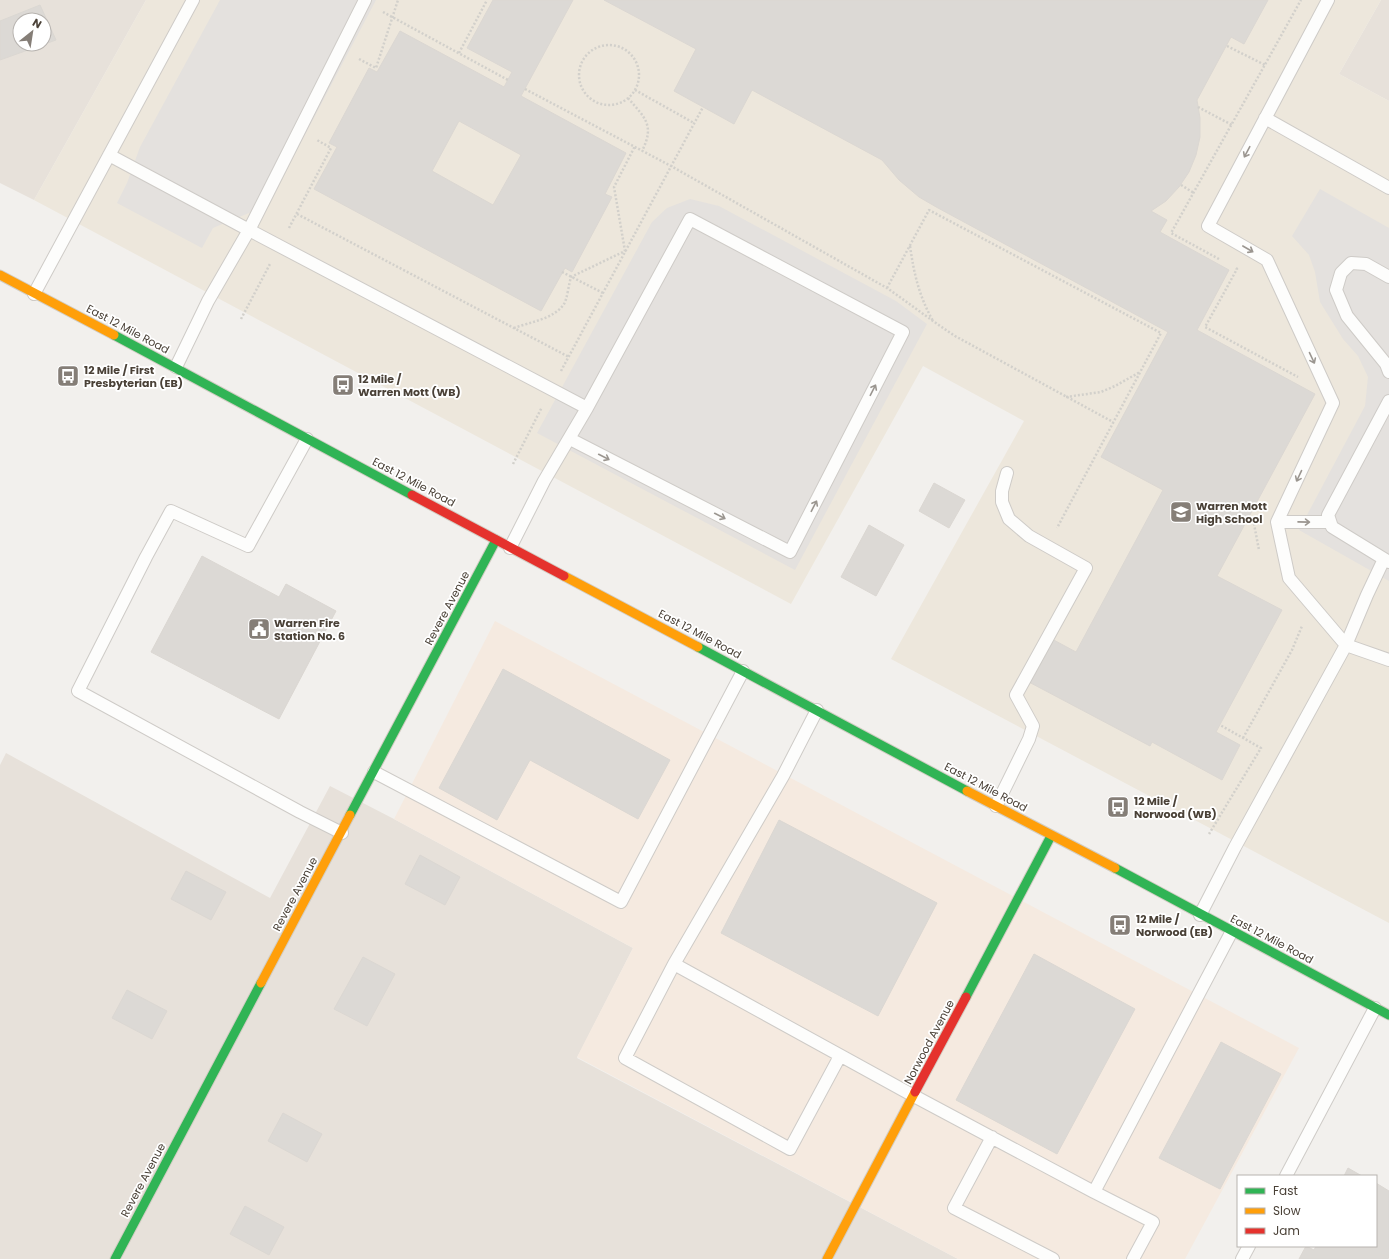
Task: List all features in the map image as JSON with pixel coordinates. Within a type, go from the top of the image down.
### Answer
[{"type":"main road","name":"East 12 Mile Road","points":[[0,275],[1389,1015]]},
{"type":"main road","name":"Revere Avenue","points":[[115,1259],[496,540]]},
{"type":"main road","name":"Norwood Avenue","points":[[827,1259],[1051,836]]},
{"type":"lane","points":[[34,294],[193,0]]},
{"type":"lane","points":[[176,368],[208,301],[249,230],[365,0]]},
{"type":"lane","points":[[1328,0],[1208,226],[1267,260],[1333,403],[1277,522],[1289,578],[1346,645],[1389,660]]},
{"type":"lane","points":[[1265,118],[1389,188]]},
{"type":"lane","points":[[109,155],[587,408]]},
{"type":"lane","points":[[510,548],[544,481],[570,439],[690,219],[903,332],[790,552],[570,439]]},
{"type":"lane","points":[[1389,277],[1366,264],[1351,264],[1341,273],[1336,290],[1347,316],[1386,364],[1389,372]]},
{"type":"lane","points":[[1200,914],[1346,645],[1367,594],[1387,561],[1332,527],[1328,515],[1389,401]]},
{"type":"lane","points":[[307,439],[248,546],[171,511],[78,691],[300,812],[342,833]]},
{"type":"lane","points":[[996,806],[1029,739],[1033,726],[1016,695],[1086,568],[1029,536],[1009,519],[1002,502],[1002,491],[1007,473]]},
{"type":"lane","points":[[1277,522],[1330,522]]},
{"type":"lane","points":[[374,772],[621,902],[743,671]]},
{"type":"lane","points":[[817,710],[783,776],[674,964],[625,1058],[790,1148],[840,1056]]},
{"type":"lane","points":[[1094,1192],[1232,931]]},
{"type":"lane","points":[[674,964],[914,1096],[1153,1222],[1133,1259]]},
{"type":"lane","points":[[1287,1175],[1375,1008]]},
{"type":"lane","points":[[992,1137],[954,1208],[1053,1259]]},
{"type":"lane","points":[[1242,1259],[1248,1247]]},
{"type":"path","points":[[358,58],[376,68],[398,0]]},
{"type":"path","points":[[459,53],[487,0]]},
{"type":"path","points":[[1224,262],[1171,233],[1301,0]]},
{"type":"path","points":[[381,11],[508,80]]},
{"type":"path","points":[[599,46],[620,46],[629,52],[636,60],[639,70],[639,81],[636,90],[628,98],[619,103],[609,105],[599,103],[590,98],[583,90],[579,69],[583,59],[590,51],[599,46]]},
{"type":"path","points":[[1227,46],[1265,65]]},
{"type":"path","points":[[525,89],[635,146],[887,288],[933,322],[955,336],[1113,422]]},
{"type":"path","points":[[636,90],[694,123]]},
{"type":"path","points":[[628,98],[643,115],[648,127],[647,140],[642,151]]},
{"type":"path","points":[[513,464],[551,389],[703,107]]},
{"type":"path","points":[[1198,107],[1232,125]]},
{"type":"path","points":[[241,319],[331,148],[314,139]]},
{"type":"path","points":[[625,251],[614,187],[635,146]]},
{"type":"path","points":[[1181,184],[1194,193]]},
{"type":"path","points":[[887,288],[929,210],[1161,333],[1048,546]]},
{"type":"path","points":[[297,214],[569,357]]},
{"type":"path","points":[[910,245],[918,288],[933,322]]},
{"type":"path","points":[[571,277],[625,251]]},
{"type":"path","points":[[1230,265],[1237,269],[1205,327],[1301,379]]},
{"type":"path","points":[[562,272],[603,293]]},
{"type":"path","points":[[514,328],[552,315],[559,310],[565,303],[571,277]]},
{"type":"path","points":[[1066,397],[1101,392],[1140,372]]},
{"type":"path","points":[[1257,517],[1254,524],[1261,555]]},
{"type":"path","points":[[1244,738],[1292,650],[1302,624]]},
{"type":"path","points":[[1209,834],[1261,748],[1220,725]]},
{"type":"shaded area","points":[[0,0],[146,0],[34,200],[0,183]]},
{"type":"shaded area","name":"Warren Mott High School","points":[[146,0],[1381,0],[1339,74],[1389,101],[1389,923],[891,659],[1024,421],[923,366],[791,604],[34,200]]},
{"type":"shaded area","points":[[220,0],[376,0],[268,205],[213,228],[202,248],[117,203],[127,183],[140,147]]},
{"type":"shaded area","points":[[1381,0],[1389,0],[1389,101],[1339,74]]},
{"type":"shaded area","points":[[1320,189],[1389,228],[1389,581],[1299,530],[1365,406],[1368,377],[1358,356],[1343,339],[1320,302],[1315,272],[1309,255],[1292,236]]},
{"type":"shaded area","points":[[690,199],[719,206],[896,301],[927,324],[795,570],[537,433],[652,222],[667,208]]},
{"type":"shaded area","points":[[495,621],[1299,1048],[1185,1259],[958,1259],[577,1057],[633,948],[394,819]]},
{"type":"shaded area","points":[[6,753],[270,898],[330,786],[394,819],[633,948],[577,1058],[958,1259],[0,1259],[0,765]]},
{"type":"building","points":[[493,0],[573,0],[521,96],[626,153],[605,194],[612,197],[572,272],[565,268],[541,311],[314,189],[337,147],[329,143],[369,68],[377,72],[400,31],[504,87],[512,72],[467,48]],"holes":[[[459,121],[521,155],[493,205],[432,171]]]},
{"type":"building","points":[[604,0],[1268,0],[1244,44],[1231,37],[1197,100],[1200,118],[1200,137],[1196,155],[1189,172],[1179,187],[1166,201],[1151,211],[1167,220],[1160,232],[1229,270],[1197,330],[1315,394],[1217,576],[1282,610],[1216,732],[1240,745],[1222,780],[1152,742],[1150,746],[1027,681],[1050,638],[1076,652],[1163,490],[1101,457],[1168,332],[919,197],[899,180],[882,160],[752,90],[734,124],[674,91],[696,49]]},
{"type":"building","points":[[40,5],[43,12],[22,12]]},
{"type":"building","points":[[12,16],[12,52],[22,52],[0,60],[0,21]]},
{"type":"building","points":[[52,31],[56,40],[52,41]]},
{"type":"building","points":[[934,483],[965,500],[949,528],[919,511]]},
{"type":"building","points":[[869,525],[904,545],[876,596],[841,577]]},
{"type":"building","points":[[202,556],[279,597],[286,584],[336,611],[279,719],[151,652]]},
{"type":"building","points":[[503,669],[670,760],[638,819],[530,760],[497,820],[439,788]]},
{"type":"building","points":[[779,820],[937,903],[878,1016],[721,933]]},
{"type":"building","points":[[420,855],[460,877],[445,905],[405,884]]},
{"type":"building","points":[[186,871],[226,892],[211,920],[171,899]]},
{"type":"building","points":[[1034,954],[1135,1009],[1057,1154],[956,1100]]},
{"type":"building","points":[[363,957],[395,974],[367,1026],[334,1009]]},
{"type":"building","points":[[127,990],[167,1011],[152,1039],[112,1018]]},
{"type":"building","points":[[1221,1042],[1281,1074],[1220,1189],[1159,1158]]},
{"type":"building","points":[[283,1113],[322,1134],[307,1162],[268,1141]]},
{"type":"building","points":[[1348,1168],[1360,1175],[1344,1175]]},
{"type":"building","points":[[1377,1184],[1389,1191],[1388,1259],[1299,1259],[1305,1247],[1314,1250],[1316,1247],[1377,1247]]},
{"type":"building","points":[[245,1206],[284,1227],[269,1255],[230,1234]]},
{"type":"traffic: fast","points":[[114,335],[412,495]]},
{"type":"traffic: fast","points":[[350,815],[496,540]]},
{"type":"traffic: fast","points":[[698,647],[967,791]]},
{"type":"traffic: fast","points":[[966,997],[1051,836]]},
{"type":"traffic: fast","points":[[1115,868],[1389,1015]]},
{"type":"traffic: fast","points":[[115,1259],[261,983]]},
{"type":"traffic: slow","points":[[0,275],[114,335]]},
{"type":"traffic: slow","points":[[564,576],[698,647]]},
{"type":"traffic: slow","points":[[967,791],[1115,868]]},
{"type":"traffic: slow","points":[[261,983],[350,815]]},
{"type":"traffic: slow","points":[[827,1259],[915,1092]]},
{"type":"traffic: jam","points":[[412,495],[564,576]]},
{"type":"traffic: jam","points":[[915,1092],[966,997]]},
{"type":"place","name":"12 Mile / First Presbyterian (EB)","points":[[68,376]]},
{"type":"place","name":"12 Mile / Warren Mott (WB)","points":[[343,385]]},
{"type":"place","name":"Warren Mott High School","points":[[1181,512]]},
{"type":"place","name":"Warren Fire Station No. 6","points":[[259,629]]},
{"type":"place","name":"12 Mile / Norwood (WB)","points":[[1118,807]]},
{"type":"place","name":"12 Mile / Norwood (EB)","points":[[1120,925]]}]
